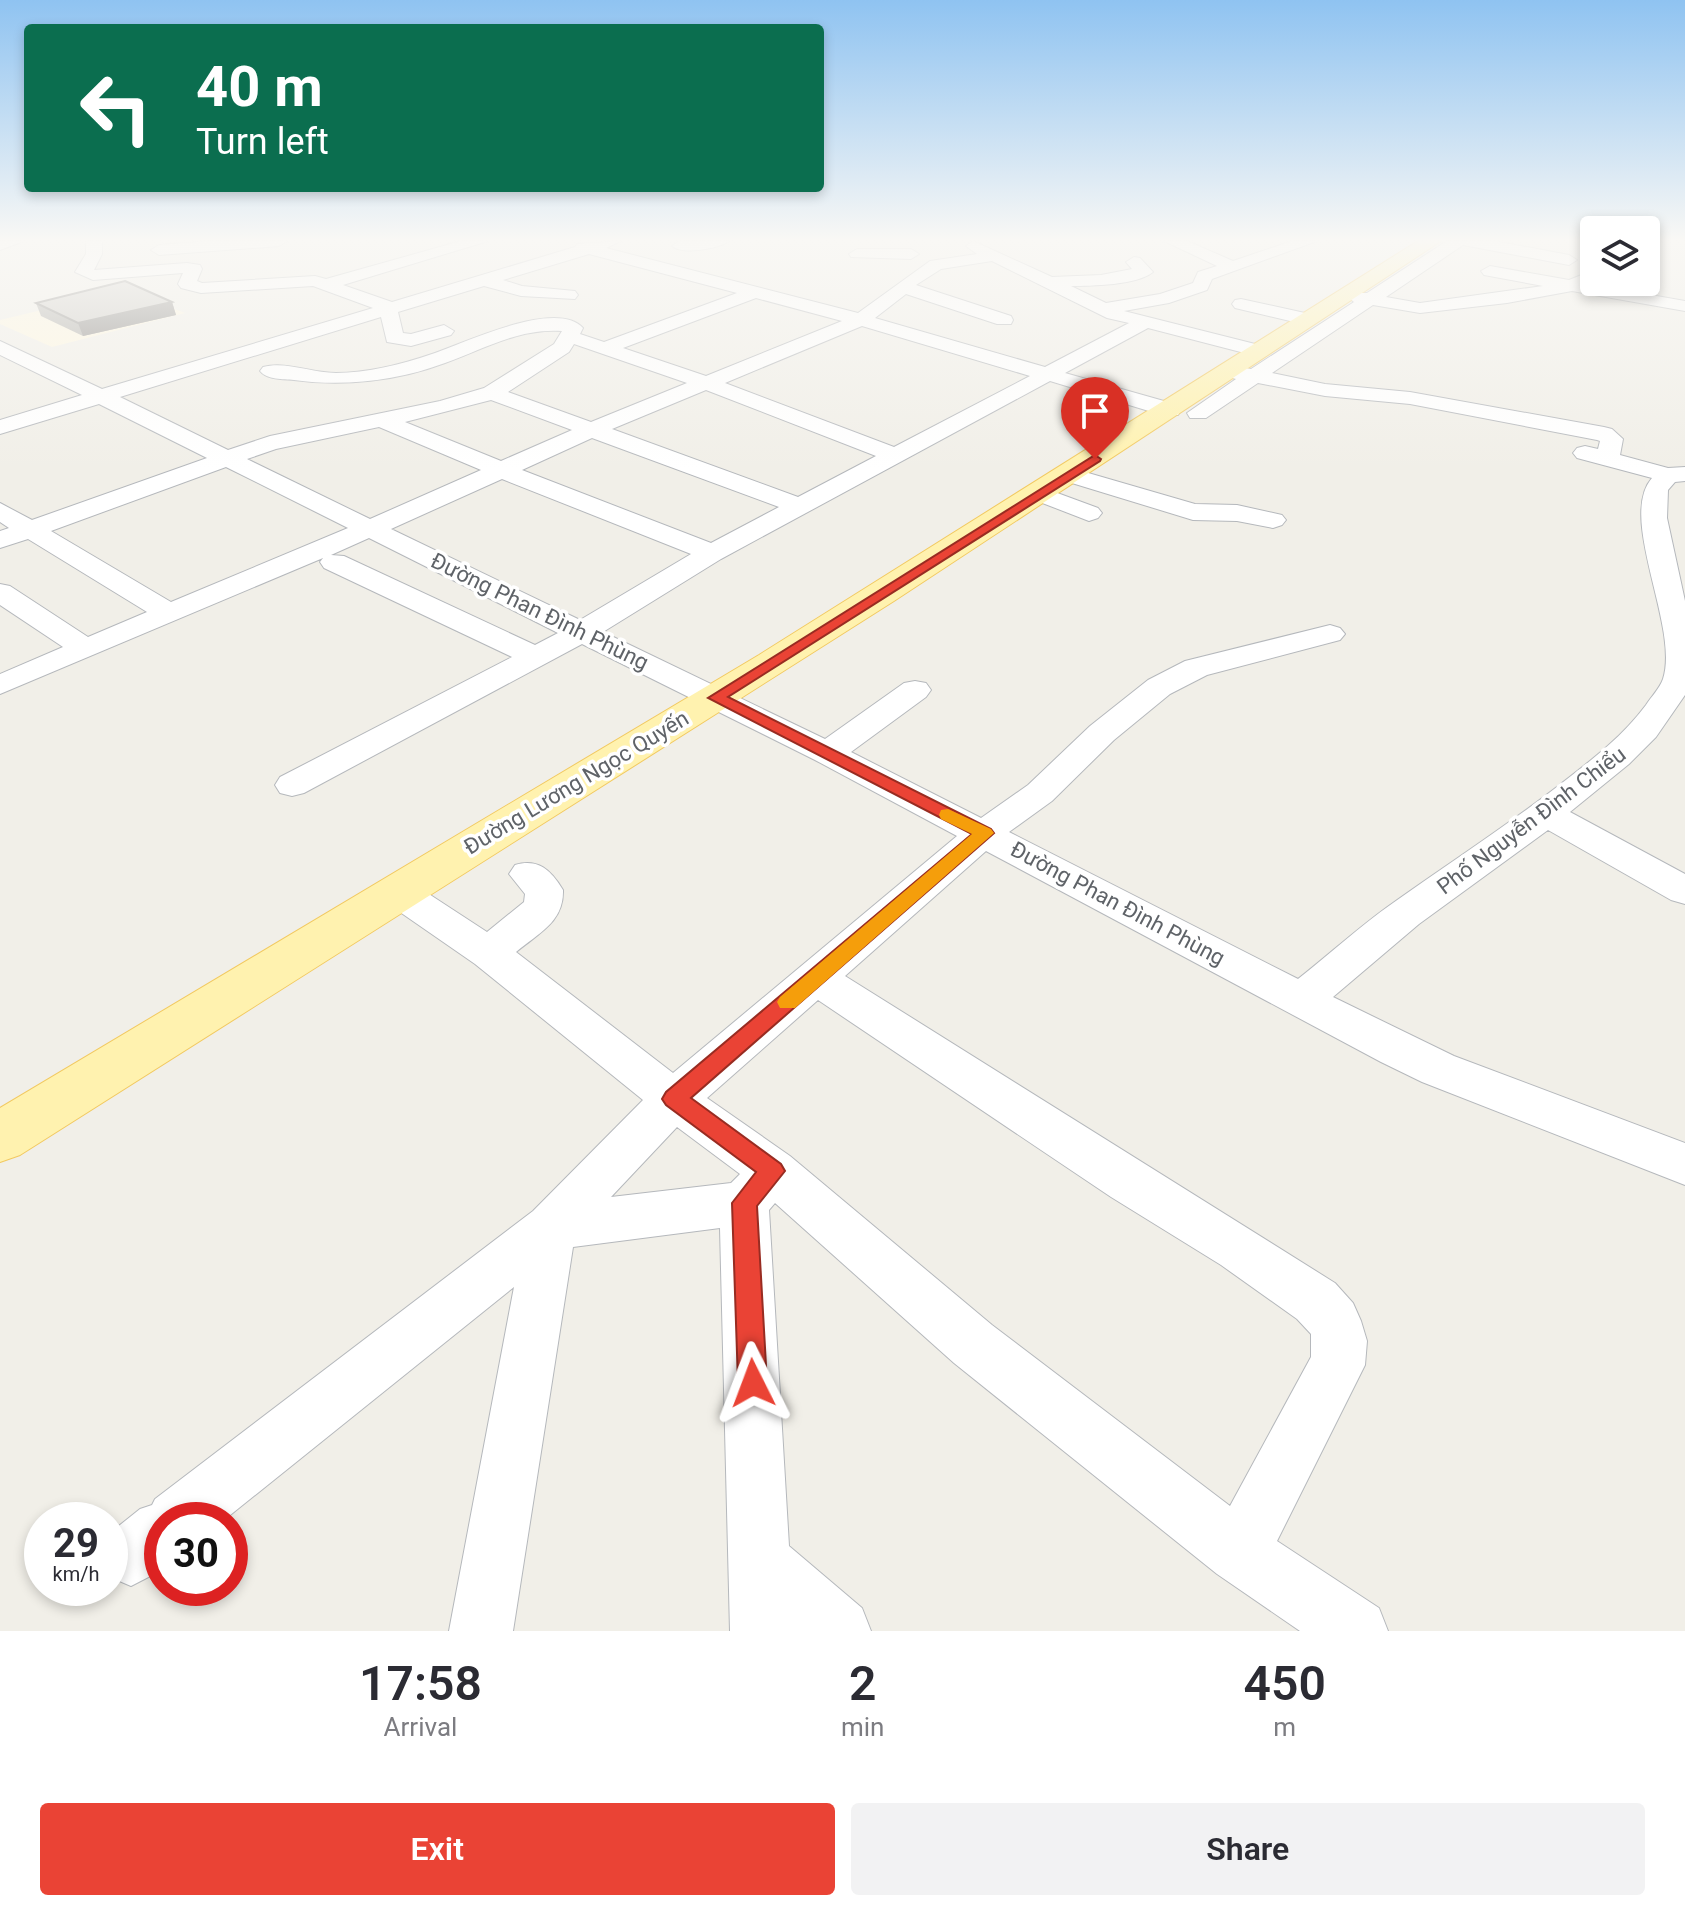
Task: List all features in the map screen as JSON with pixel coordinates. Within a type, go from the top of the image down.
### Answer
[{"type":"main road","name":"Đường Lương Ngọc Quyến","points":[[0,1138],[494,831],[716,698],[1056,484],[1184,411],[1311,317]]},
{"type":"street","points":[[0,427],[356,317]]},
{"type":"street","points":[[390,317],[394,338],[411,340],[444,331]]},
{"type":"street","points":[[605,348],[674,317]]},
{"type":"street","points":[[853,317],[1184,411]]},
{"type":"street","points":[[0,685],[371,528],[591,430],[865,317]]},
{"type":"street","points":[[995,317],[1004,320]]},
{"type":"street","points":[[950,345],[1014,317]]},
{"type":"street","points":[[1127,317],[1248,366],[1348,392],[1410,398],[1604,434],[1612,439],[1607,459]]},
{"type":"street","points":[[1299,317],[1307,319]]},
{"type":"street","points":[[1248,366],[1326,317]]},
{"type":"street","points":[[292,785],[582,632],[712,553],[798,506],[1144,323]]},
{"type":"street","points":[[0,540],[270,443],[444,407],[492,393],[562,348],[573,328],[561,324],[506,331],[436,360],[354,378],[333,379],[270,371]]},
{"type":"street","points":[[568,336],[706,383],[895,455]]},
{"type":"street","name":"Đường Phan Đình Phùng","points":[[0,347],[827,753],[1438,1069],[1685,1164]]},
{"type":"street","points":[[1410,398],[1425,374]]},
{"type":"street","points":[[1348,392],[1363,408],[1382,416],[1542,442],[1677,474]]},
{"type":"street","points":[[492,393],[798,506]]},
{"type":"street","points":[[270,443],[280,414]]},
{"type":"street","points":[[379,419],[712,553]]},
{"type":"street","name":"Phố Nguyễn Đình Chiểu","points":[[1302,1000],[1405,914],[1546,814],[1629,746],[1678,681],[1681,647],[1654,518],[1656,489],[1677,474]]},
{"type":"street","points":[[1056,484],[1089,519],[1103,507],[1120,508]]},
{"type":"street","points":[[1056,484],[1193,512],[1237,513],[1273,520]]},
{"type":"street","points":[[0,511],[167,612]]},
{"type":"street","points":[[334,562],[535,656]]},
{"type":"street","points":[[0,592],[84,648]]},
{"type":"street","points":[[198,1502],[551,1227],[674,1099],[984,833],[1040,793],[1102,733],[1159,687],[1196,668],[1330,634]]},
{"type":"street","points":[[827,753],[915,690]]},
{"type":"street","points":[[1546,814],[1685,891]]},
{"type":"street","points":[[489,953],[544,907],[544,890],[528,874]]},
{"type":"street","points":[[398,892],[489,953],[674,1099],[759,1187],[973,1344],[1239,1552],[1356,1631]]},
{"type":"street","points":[[816,978],[1128,1182],[1239,1249],[1316,1301],[1334,1321],[1340,1341],[1337,1365],[1308,1415],[1239,1552]]},
{"type":"street","points":[[551,1227],[759,1187]]},
{"type":"street","points":[[759,1187],[762,1631]]},
{"type":"street","points":[[481,1631],[551,1227]]},
{"type":"street","points":[[761,1563],[839,1631]]},
{"type":"shaded area","points":[[12,317],[169,317],[52,347],[0,324],[0,320]]},
{"type":"building","points":[[66,317],[104,317],[78,323]]},
{"type":"slow traffic","points":[[787,1002],[984,833],[948,815]]},
{"type":"route","points":[[753,1383],[744,1203],[773,1171],[674,1099],[984,833],[716,698],[1095,459]]}]
